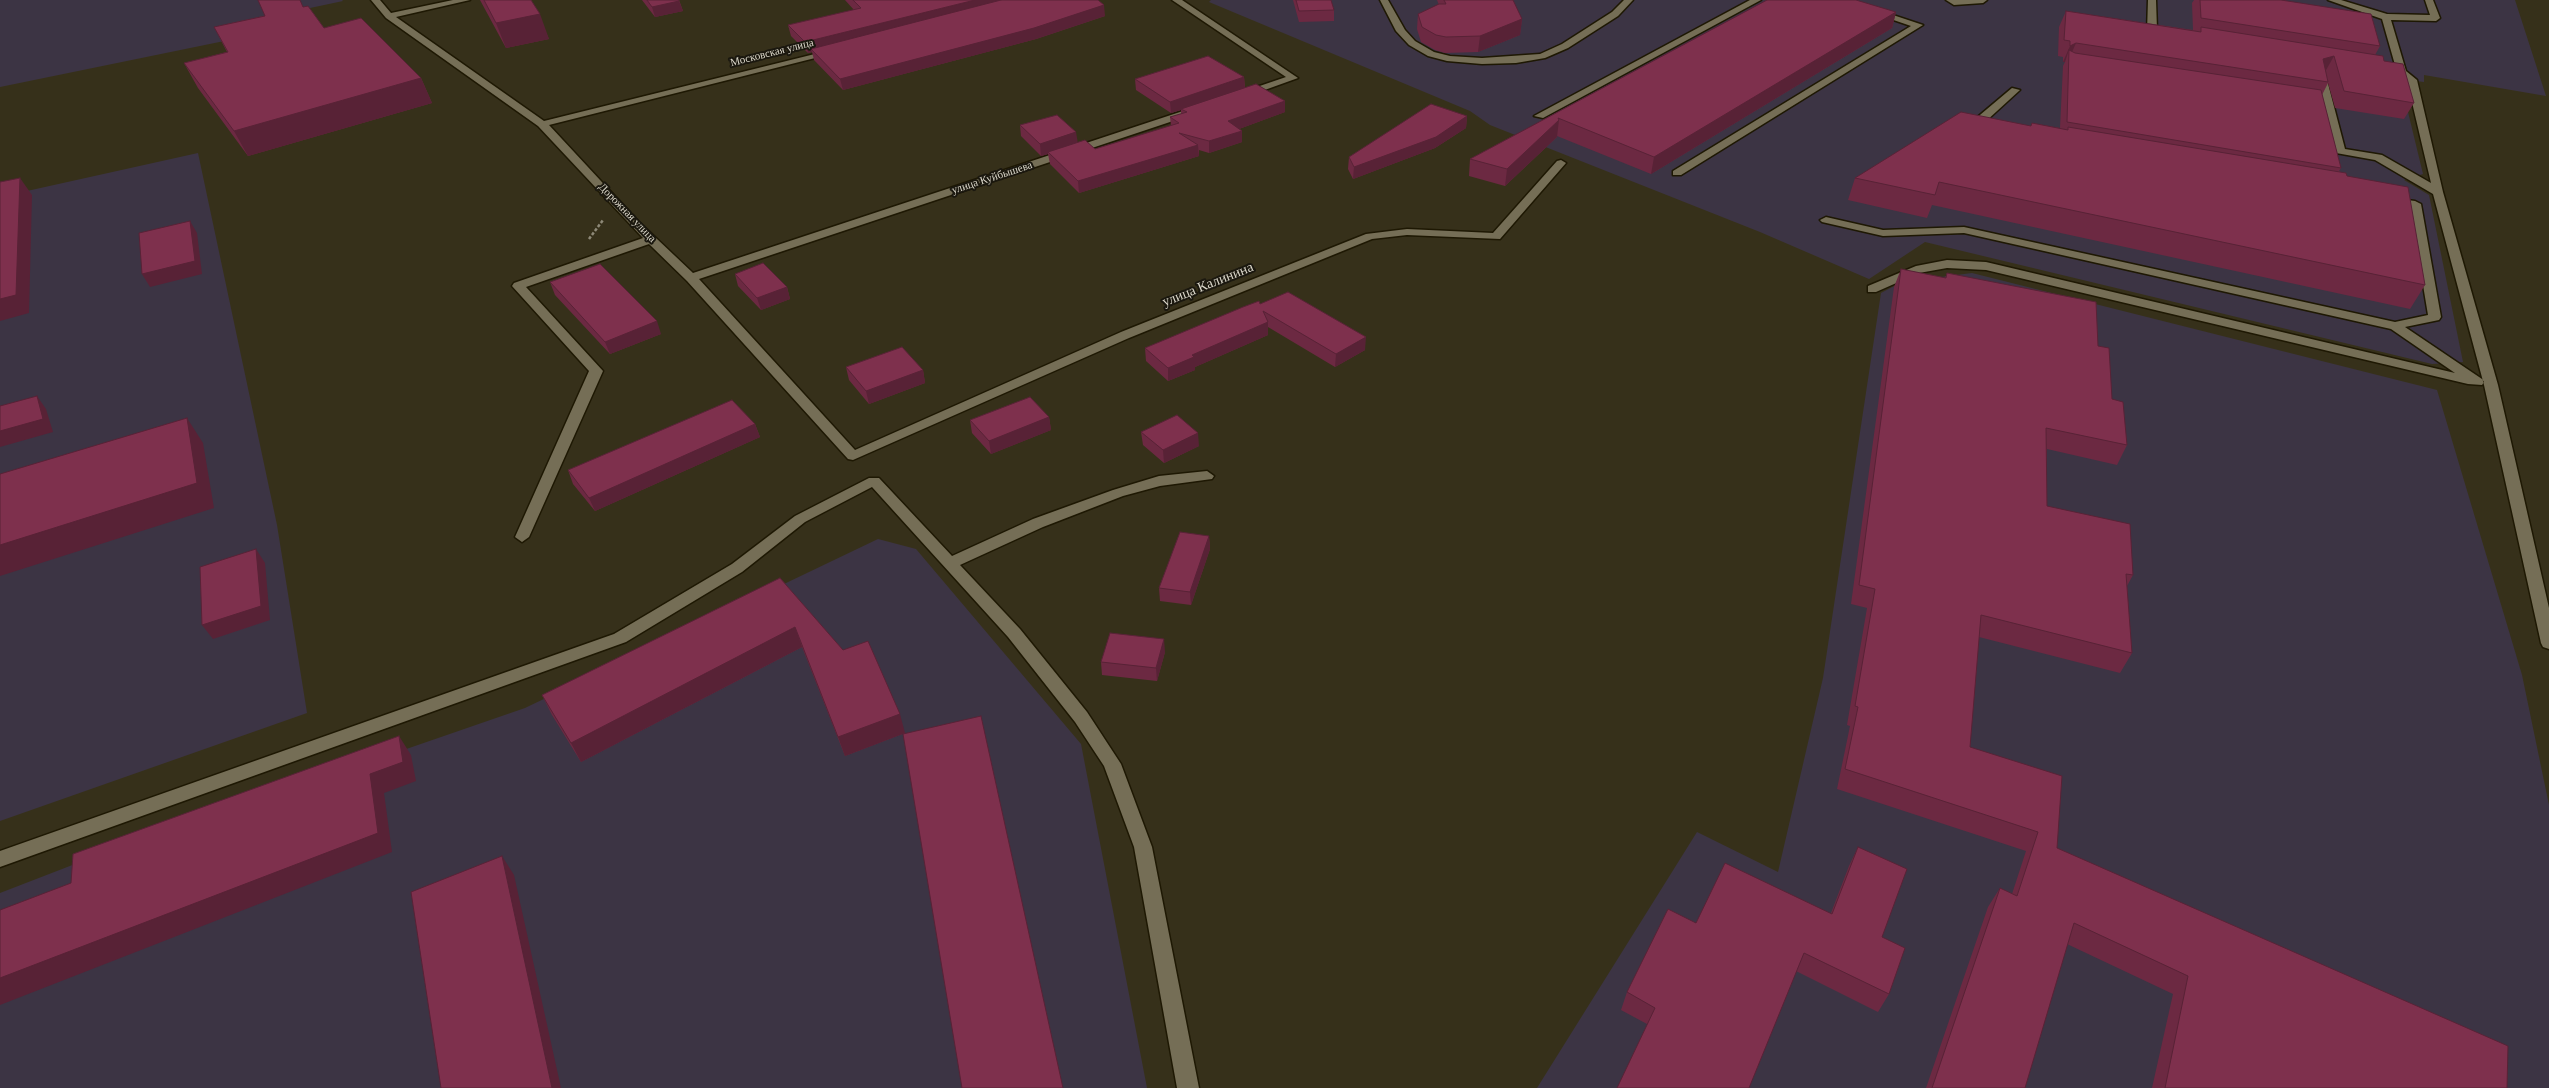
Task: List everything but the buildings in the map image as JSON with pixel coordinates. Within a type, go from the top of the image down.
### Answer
[{"type":"street","name":"Дорожная улица","points":[[375,0],[389,16],[542,124],[690,278],[852,456]]},
{"type":"street","points":[[389,16],[466,0]]},
{"type":"street","points":[[1176,0],[1293,78],[1237,97]]},
{"type":"street","points":[[1384,0],[1401,31],[1412,44],[1431,54],[1450,59],[1482,61],[1516,60],[1542,56],[1565,46],[1615,14],[1629,0]]},
{"type":"street","points":[[1539,116],[1757,0]]},
{"type":"street","points":[[1677,173],[1918,25],[1839,0]]},
{"type":"street","points":[[1950,0],[1954,2],[1983,0]]},
{"type":"street","points":[[2152,0],[2152,32],[2171,35]]},
{"type":"street","points":[[2332,0],[2386,17],[2436,18],[2430,0]]},
{"type":"street","points":[[2386,17],[2397,71],[2412,80],[2438,192],[2491,385],[2549,643]]},
{"type":"street","name":"Московская улица","points":[[542,124],[842,49]]},
{"type":"street","points":[[2321,76],[2323,104],[2340,151],[2378,157],[2438,192]]},
{"type":"street","points":[[1996,132],[1978,122],[2015,90]]},
{"type":"street","name":"улица Куйбышева","points":[[690,278],[1199,109]]},
{"type":"street","name":"улица Калинина","points":[[852,456],[1125,335],[1370,236],[1407,232],[1496,237],[1561,163]]},
{"type":"street","points":[[2376,198],[2415,204],[2435,317],[2395,326]]},
{"type":"street","points":[[1826,220],[1883,232],[1964,230],[2395,326],[2477,382]]},
{"type":"street","points":[[522,537],[596,371],[518,286],[651,239]]},
{"type":"street","points":[[1872,290],[1916,270],[1947,264],[1986,266],[2491,385]]},
{"type":"street","points":[[951,563],[1038,523],[1118,493],[1159,481],[1207,476]]},
{"type":"street","points":[[0,859],[620,638],[737,568],[800,519],[853,490],[874,481],[1014,633],[1081,717],[1112,764],[1142,847],[1188,1088]]},
{"type":"shaded area","points":[[0,0],[343,1],[230,25],[234,39],[0,87]]},
{"type":"shaded area","points":[[1211,0],[2515,0],[2546,96],[2424,75],[2424,82],[2400,79],[2423,174],[2404,180],[2429,195],[2463,362],[2432,364],[1925,242],[1869,279],[1760,232],[1490,125],[1470,111],[1209,2]]},
{"type":"shaded area","points":[[198,153],[277,525],[307,713],[0,821],[0,197]]},
{"type":"shaded area","points":[[1972,273],[2437,390],[2522,675],[2549,805],[2549,1088],[1537,1088],[1697,832],[1778,872],[1823,678],[1881,293],[1902,282]]},
{"type":"shaded area","points":[[878,539],[916,549],[1081,744],[1147,1088],[0,1088],[0,893],[88,859],[525,708]]}]
